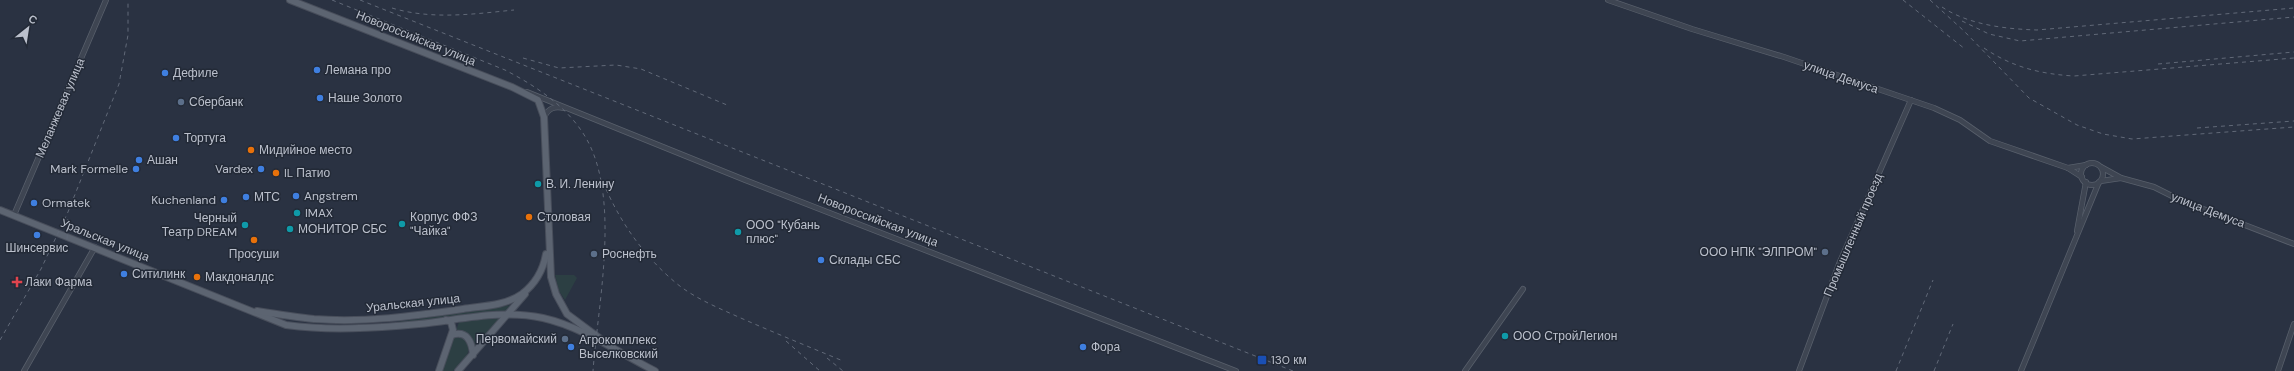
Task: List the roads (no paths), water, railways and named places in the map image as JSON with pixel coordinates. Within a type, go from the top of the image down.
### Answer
[{"type":"main road","name":"Новороссийская улица","points":[[290,0],[512,87],[538,100],[544,117],[548,243],[550,262],[556,294],[563,310]]},
{"type":"main road","name":"Уральская улица","points":[[0,210],[286,325],[308,328],[367,328],[509,314],[558,322],[636,361]]},
{"type":"main road","name":"Уральская улица","points":[[246,310],[316,319],[386,318],[497,304],[509,301],[531,287],[542,270],[548,243]]},
{"type":"main road","points":[[458,371],[531,287]]},
{"type":"main road","points":[[558,322],[564,316],[563,310]]},
{"type":"main road","points":[[563,310],[571,319],[606,344],[656,371]]},
{"type":"main road","points":[[296,317],[299,322],[308,328]]},
{"type":"main road","points":[[386,318],[402,325]]},
{"type":"main road","points":[[439,371],[452,335],[453,326],[446,320]]},
{"type":"main road","points":[[452,335],[461,333],[466,336],[470,340],[473,354]]},
{"type":"street","name":"Меланжевая улица","points":[[14,215],[106,0]]},
{"type":"street","name":"улица Демуса","points":[[1608,0],[1692,29],[1784,57],[1934,108],[1960,120],[1990,141],[2068,168]]},
{"type":"street","name":"Новороссийская улица","points":[[512,87],[578,112],[745,180],[1236,371]]},
{"type":"street","name":"Промышленный проезд","points":[[1799,371],[1839,264],[1911,100]]},
{"type":"street","points":[[544,117],[550,109],[556,107],[578,112]]},
{"type":"street","points":[[2068,168],[2095,164],[2121,178]]},
{"type":"street","points":[[2082,177],[2082,171],[2086,165]]},
{"type":"street","points":[[2021,371],[2100,182],[2103,174],[2101,167]]},
{"type":"street","points":[[2068,168],[2082,177],[2086,182],[2092,184],[2121,178]]},
{"type":"street","name":"улица Демуса","points":[[2121,178],[2154,187],[2180,200],[2294,244]]},
{"type":"street","points":[[2075,240],[2086,182]]},
{"type":"street","points":[[24,371],[95,247]]},
{"type":"street","points":[[1465,371],[1523,289]]},
{"type":"street","points":[[2278,371],[2294,324]]},
{"type":"railway","points":[[0,340],[41,269],[68,212],[119,84],[128,35],[128,0]]},
{"type":"railway","points":[[332,0],[505,70],[540,90],[561,107],[579,127],[586,138],[597,163],[603,190],[605,220],[602,283],[593,371]]},
{"type":"railway","points":[[360,0],[1293,371]]},
{"type":"railway","points":[[1903,0],[1965,49]]},
{"type":"railway","points":[[1930,0],[1964,31],[2029,98],[2077,125],[2103,134],[2132,139],[2294,127]]},
{"type":"railway","points":[[1942,7],[1964,18],[1988,25],[2013,29],[2037,30],[2294,8]]},
{"type":"railway","points":[[392,8],[407,12],[438,15],[514,10]]},
{"type":"railway","points":[[1962,21],[1989,34],[2020,41],[2294,17]]},
{"type":"railway","points":[[1984,48],[2016,65],[2038,71],[2074,76],[2294,58]]},
{"type":"railway","points":[[2158,64],[2294,52]]},
{"type":"railway","points":[[523,58],[559,68],[616,65],[641,69],[727,105]]},
{"type":"railway","points":[[2197,128],[2294,121]]},
{"type":"railway","points":[[606,189],[619,215],[635,240],[654,262],[676,283],[697,297],[719,308],[843,361]]},
{"type":"railway","points":[[67,239],[68,218]]},
{"type":"railway","points":[[1896,371],[1933,280]]},
{"type":"railway","points":[[1934,371],[1953,324]]},
{"type":"railway","points":[[786,341],[820,371]]},
{"type":"railway","points":[[827,358],[843,371]]},
{"type":"place","name":"Лемана про","points":[[317,70]]},
{"type":"place","name":"Дефиле","points":[[165,73]]},
{"type":"place","name":"Наше Золото","points":[[320,98]]},
{"type":"place","name":"Сбербанк","points":[[181,102]]},
{"type":"place","name":"Тортуга","points":[[176,138]]},
{"type":"place","name":"Мидийное место","points":[[251,150]]},
{"type":"place","name":"Ашан","points":[[139,160]]},
{"type":"place","name":"Mark Formelle","points":[[136,169]]},
{"type":"place","name":"Vardex","points":[[261,169]]},
{"type":"place","name":"IL Патио","points":[[276,173]]},
{"type":"place","name":"В. И. Ленину","points":[[538,184]]},
{"type":"place","name":"Angstrem","points":[[296,196]]},
{"type":"place","name":"МТС","points":[[246,197]]},
{"type":"place","name":"Kuchenland","points":[[224,200]]},
{"type":"place","name":"Ormatek","points":[[34,203]]},
{"type":"place","name":"IMAX","points":[[297,213]]},
{"type":"place","name":"Столовая","points":[[529,217]]},
{"type":"place","name":"Корпус ФФЗ \"Чайка\"","points":[[402,224]]},
{"type":"place","name":"Черный Театр DREAM","points":[[245,225]]},
{"type":"place","name":"МОНИТОР СБС","points":[[290,229]]},
{"type":"place","name":"ООО \"Кубань плюс\"","points":[[738,232]]},
{"type":"place","name":"Шинсервис","points":[[37,235]]},
{"type":"place","name":"Просуши","points":[[254,240]]},
{"type":"place","name":"ООО НПК \"ЭЛПРОМ\"","points":[[1825,252]]},
{"type":"place","name":"Роснефть","points":[[594,254]]},
{"type":"place","name":"Склады СБС","points":[[821,260]]},
{"type":"place","name":"Ситилинк","points":[[124,274]]},
{"type":"place","name":"Макдоналдс","points":[[197,277]]},
{"type":"place","name":"Лаки Фарма","points":[[17,282]]},
{"type":"place","name":"ООО СтройЛегион","points":[[1505,336]]},
{"type":"place","name":"Первомайский","points":[[565,339]]},
{"type":"place","name":"Агрокомплекс Выселковский","points":[[571,347]]},
{"type":"place","name":"Фора","points":[[1083,347]]},
{"type":"place","name":"130 км","points":[[1262,360]]}]
